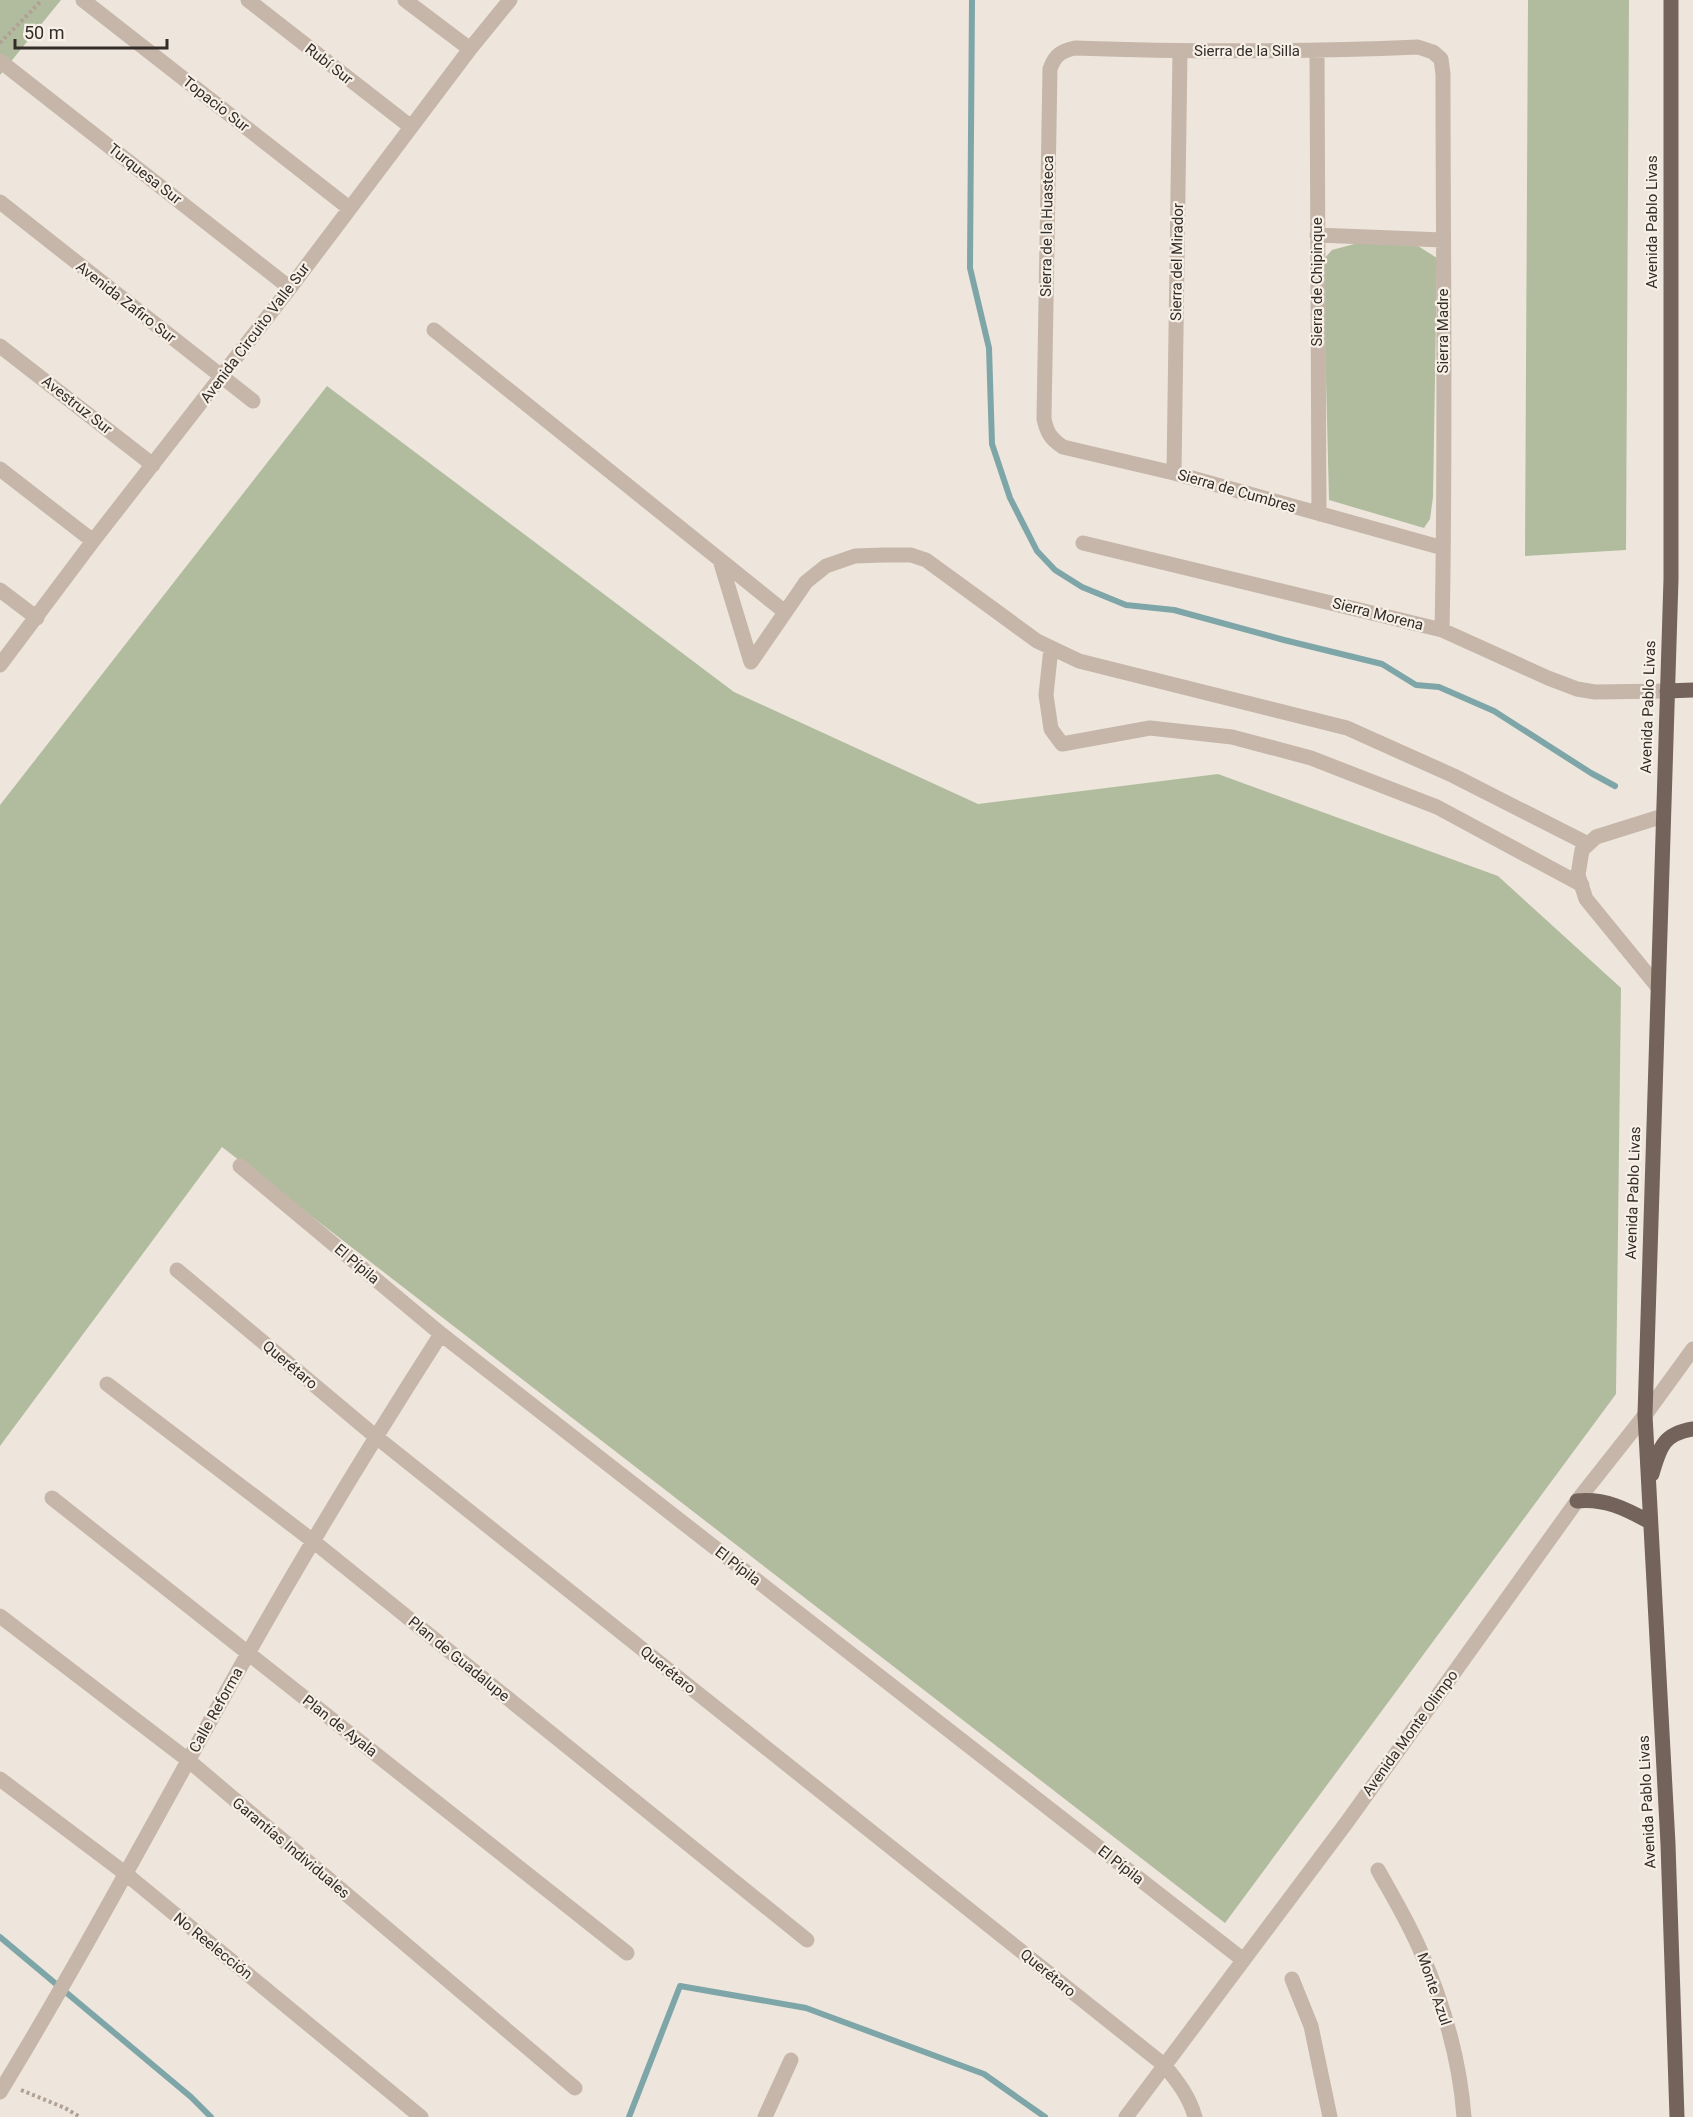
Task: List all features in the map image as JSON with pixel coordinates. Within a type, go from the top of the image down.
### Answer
[{"type":"main road","name":"Avenida Pablo Livas","points":[[1671,0],[1671,579],[1645,1415],[1668,1844],[1677,2117]]},
{"type":"main road","points":[[1667,691],[1693,690]]},
{"type":"main road","points":[[1649,1485],[1657,1456],[1667,1439],[1678,1431],[1693,1429]]},
{"type":"main road","points":[[1577,1501],[1590,1500],[1609,1503],[1628,1509],[1650,1522]]},
{"type":"street","name":"Topacio Sur","points":[[83,0],[350,208]]},
{"type":"street","name":"Rubí Sur","points":[[248,0],[411,127]]},
{"type":"street","points":[[405,0],[470,49]]},
{"type":"street","name":"Avenida Circuito Valle Sur","points":[[0,665],[93,541],[290,288],[470,49],[510,0]]},
{"type":"street","name":"Sierra de la Silla","points":[[1075,48],[1317,51],[1418,47]]},
{"type":"street","name":"Sierra Madre","points":[[1418,47],[1433,52],[1441,59],[1443,74],[1442,630]]},
{"type":"street","name":"Sierra de la Huasteca","points":[[1044,419],[1050,69],[1054,57],[1064,50],[1075,48]]},
{"type":"street","name":"Sierra del Mirador","points":[[1174,473],[1180,51]]},
{"type":"street","name":"Sierra de Chipinque","points":[[1317,51],[1319,514]]},
{"type":"street","name":"Turquesa Sur","points":[[0,61],[290,288]]},
{"type":"street","name":"Avenida Zafiro Sur","points":[[0,202],[253,401]]},
{"type":"street","points":[[1317,235],[1443,240]]},
{"type":"street","points":[[434,330],[785,612]]},
{"type":"street","name":"Avestruz Sur","points":[[0,346],[153,465]]},
{"type":"street","name":"Sierra de Cumbres","points":[[1044,419],[1047,433],[1063,447],[1174,473],[1443,548]]},
{"type":"street","points":[[0,469],[93,541]]},
{"type":"street","name":"Sierra Morena","points":[[1083,543],[1442,630],[1548,678],[1577,688],[1595,692],[1667,691]]},
{"type":"street","points":[[720,560],[751,662],[806,582],[826,566],[855,556],[911,555],[926,560],[1037,641],[1078,661],[1347,728],[1454,776],[1588,844]]},
{"type":"street","points":[[0,590],[37,618]]},
{"type":"street","points":[[1051,648],[1046,695],[1051,729],[1062,744],[1150,728],[1232,737],[1311,758],[1437,807],[1582,885]]},
{"type":"street","points":[[1657,986],[1586,899],[1578,875],[1582,850],[1596,837],[1663,816]]},
{"type":"street","name":"El Pípila","points":[[240,1166],[441,1334],[1242,1959]]},
{"type":"street","name":"Querétaro","points":[[177,1270],[375,1436],[1164,2066],[1183,2089],[1191,2103],[1195,2117]]},
{"type":"street","name":"Calle Reforma","points":[[2,2088],[126,1874],[313,1541],[375,1436],[441,1334]]},
{"type":"street","name":"Avenida Monte Olimpo","points":[[1126,2117],[1354,1812],[1577,1501],[1645,1415],[1693,1349]]},
{"type":"street","name":"Plan de Guadalupe","points":[[107,1384],[313,1541],[807,1940]]},
{"type":"street","name":"Plan de Ayala","points":[[52,1498],[627,1953]]},
{"type":"street","name":"Garantías Individuales","points":[[0,1616],[188,1760],[575,2088]]},
{"type":"street","name":"No Reelección","points":[[0,1779],[126,1874],[416,2115]]},
{"type":"street","name":"Monte Azul","points":[[1378,1870],[1421,1950],[1441,2002],[1454,2054],[1464,2117]]},
{"type":"street","points":[[1292,1979],[1311,2026],[1330,2117]]},
{"type":"street","points":[[765,2117],[791,2060]]},
{"type":"path","points":[[0,43],[42,0]]},
{"type":"path","points":[[2,2088],[36,2095],[80,2117]]},
{"type":"green space","points":[[0,0],[61,0],[0,75]]},
{"type":"green space","points":[[1528,0],[1629,0],[1626,550],[1525,556]]},
{"type":"green space","points":[[1358,243],[1418,246],[1437,258],[1433,497],[1430,519],[1424,528],[1329,500],[1323,260],[1332,250]]},
{"type":"green space","points":[[327,386],[734,692],[978,804],[1218,774],[1498,876],[1621,988],[1616,1394],[1225,1923],[222,1147],[0,1446],[0,805]]},
{"type":"waterway","points":[[972,0],[970,268],[989,348],[992,444],[1010,498],[1037,551],[1055,570],[1082,587],[1126,605],[1174,610],[1382,664],[1416,685],[1439,687],[1494,711],[1615,786]]},
{"type":"waterway","points":[[0,1937],[191,2097],[211,2117]]},
{"type":"waterway","points":[[629,2117],[680,1986],[806,2008],[984,2074],[1045,2117]]}]
